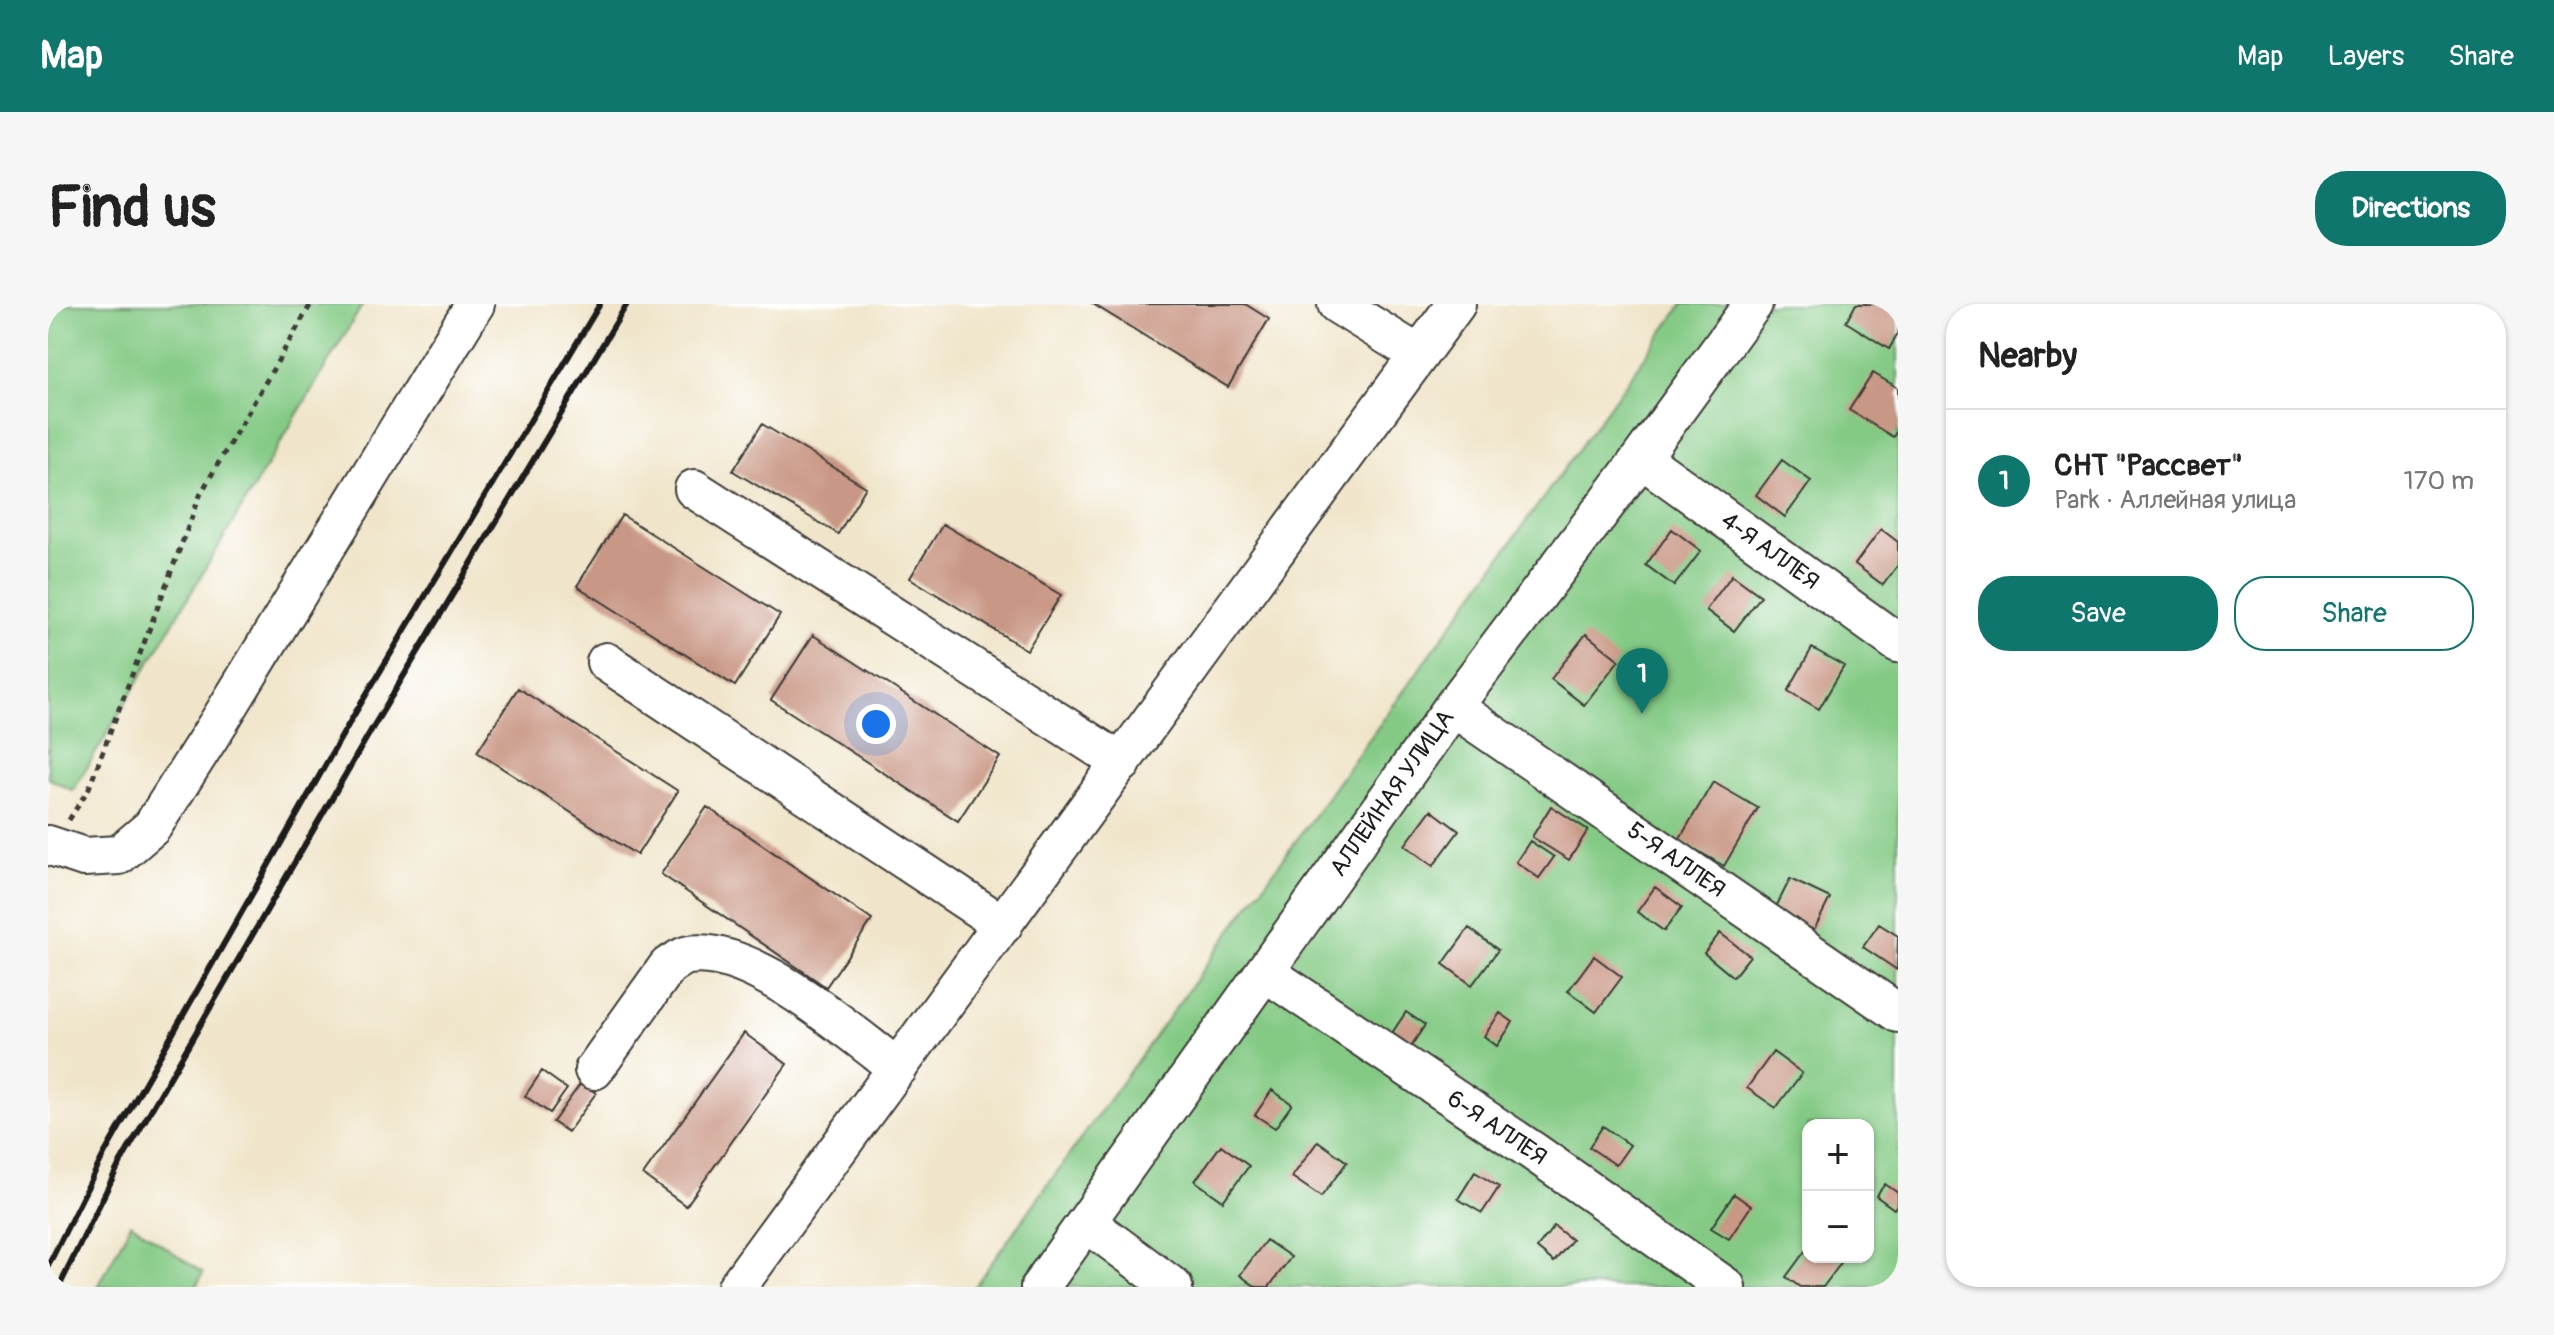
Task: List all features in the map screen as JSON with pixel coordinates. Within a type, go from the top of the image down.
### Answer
[{"type":"street","points":[[57,834],[84,857],[119,855],[152,827],[475,304]]},
{"type":"street","points":[[1337,304],[1419,355]]},
{"type":"street","points":[[737,1287],[1456,304]]},
{"type":"street","name":"АЛЛЕЙНАЯ УЛИЦА","points":[[1040,1287],[1453,707],[1753,304]]},
{"type":"street","name":"4-Я АЛЛЕЯ","points":[[1641,458],[1898,643]]},
{"type":"street","points":[[694,489],[1122,763]]},
{"type":"street","points":[[606,662],[1003,925]]},
{"type":"street","name":"5-Я АЛЛЕЯ","points":[[1453,707],[1898,1013]]},
{"type":"street","points":[[594,1070],[668,966],[686,955],[712,954],[742,962],[781,982],[898,1068]]},
{"type":"street","name":"6-Я АЛЛЕЯ","points":[[1265,972],[1534,1152],[1726,1287]]},
{"type":"street","points":[[1087,1223],[1173,1287]]},
{"type":"path","points":[[57,834],[89,788],[201,493],[311,304]]},
{"type":"green space","points":[[48,304],[363,304],[73,791],[48,778]]},
{"type":"green space","points":[[1683,304],[1898,304],[1898,1287],[974,1287]]},
{"type":"green space","points":[[131,1223],[203,1273],[196,1287],[98,1287]]},
{"type":"building","points":[[1093,304],[1245,304],[1269,319],[1228,387]]},
{"type":"building","points":[[1856,304],[1898,304],[1898,334],[1889,349],[1846,322]]},
{"type":"building","points":[[1873,373],[1898,388],[1898,429],[1893,437],[1849,410]]},
{"type":"building","points":[[762,424],[866,487],[838,534],[733,471]]},
{"type":"building","points":[[1782,460],[1811,481],[1785,517],[1756,495]]},
{"type":"building","points":[[622,515],[780,615],[735,686],[577,586]]},
{"type":"building","points":[[943,524],[1061,595],[1027,650],[910,578]]},
{"type":"building","points":[[1672,529],[1701,551],[1674,586],[1646,565]]},
{"type":"building","points":[[1881,529],[1898,542],[1898,565],[1883,585],[1855,564]]},
{"type":"building","points":[[1732,575],[1761,596],[1734,631],[1706,610]]},
{"type":"building","points":[[1586,634],[1619,660],[1584,705],[1551,679]]},
{"type":"building","points":[[813,635],[1000,757],[958,821],[771,700]]},
{"type":"building","points":[[1812,648],[1844,666],[1819,709],[1788,691]]},
{"type":"building","points":[[518,688],[678,791],[637,855],[477,752]]},
{"type":"building","points":[[1713,782],[1758,808],[1724,866],[1679,840]]},
{"type":"building","points":[[1551,806],[1588,830],[1569,860],[1532,837]]},
{"type":"building","points":[[707,807],[872,920],[826,987],[661,874]]},
{"type":"building","points":[[1431,810],[1459,831],[1433,866],[1405,845]]},
{"type":"building","points":[[1530,841],[1554,857],[1539,878],[1516,862]]},
{"type":"building","points":[[1790,879],[1830,898],[1814,930],[1774,911]]},
{"type":"building","points":[[1655,887],[1682,907],[1664,931],[1637,912]]},
{"type":"building","points":[[1879,924],[1898,936],[1897,970],[1863,947]]},
{"type":"building","points":[[1469,928],[1498,950],[1472,985],[1443,964]]},
{"type":"building","points":[[1720,933],[1750,956],[1733,977],[1704,953]]},
{"type":"building","points":[[1594,956],[1622,977],[1596,1012],[1568,991]]},
{"type":"building","points":[[1406,1012],[1425,1025],[1411,1046],[1392,1033]]},
{"type":"building","points":[[1500,1013],[1513,1022],[1497,1046],[1484,1036]]},
{"type":"building","points":[[744,1033],[787,1064],[686,1206],[643,1175]]},
{"type":"building","points":[[1773,1052],[1802,1073],[1776,1108],[1747,1088]]},
{"type":"building","points":[[542,1071],[567,1089],[550,1113],[525,1096]]},
{"type":"building","points":[[581,1083],[596,1093],[568,1132],[553,1122]]},
{"type":"building","points":[[1272,1090],[1292,1104],[1275,1128],[1255,1115]]},
{"type":"building","points":[[1603,1126],[1630,1145],[1616,1165],[1589,1147]]},
{"type":"building","points":[[1318,1141],[1347,1162],[1321,1197],[1292,1177]]},
{"type":"building","points":[[1221,1145],[1249,1166],[1223,1201],[1195,1181]]},
{"type":"building","points":[[1475,1172],[1499,1187],[1482,1213],[1458,1199]]},
{"type":"building","points":[[1885,1184],[1898,1193],[1898,1203],[1894,1209],[1876,1196]]},
{"type":"building","points":[[1734,1194],[1751,1206],[1729,1239],[1711,1228]]},
{"type":"building","points":[[1554,1226],[1572,1240],[1554,1262],[1537,1248]]},
{"type":"building","points":[[1266,1240],[1291,1257],[1269,1287],[1256,1287],[1240,1275]]},
{"type":"building","points":[[1802,1255],[1802,1263],[1841,1263],[1823,1287],[1800,1287],[1786,1277]]},
{"type":"railway","points":[[48,1266],[102,1158],[351,720],[600,304]]},
{"type":"railway","points":[[59,1287],[118,1167],[373,727],[627,304]]},
{"type":"place","name":"СНТ \"Рассвет\"","points":[[1642,714]]}]
